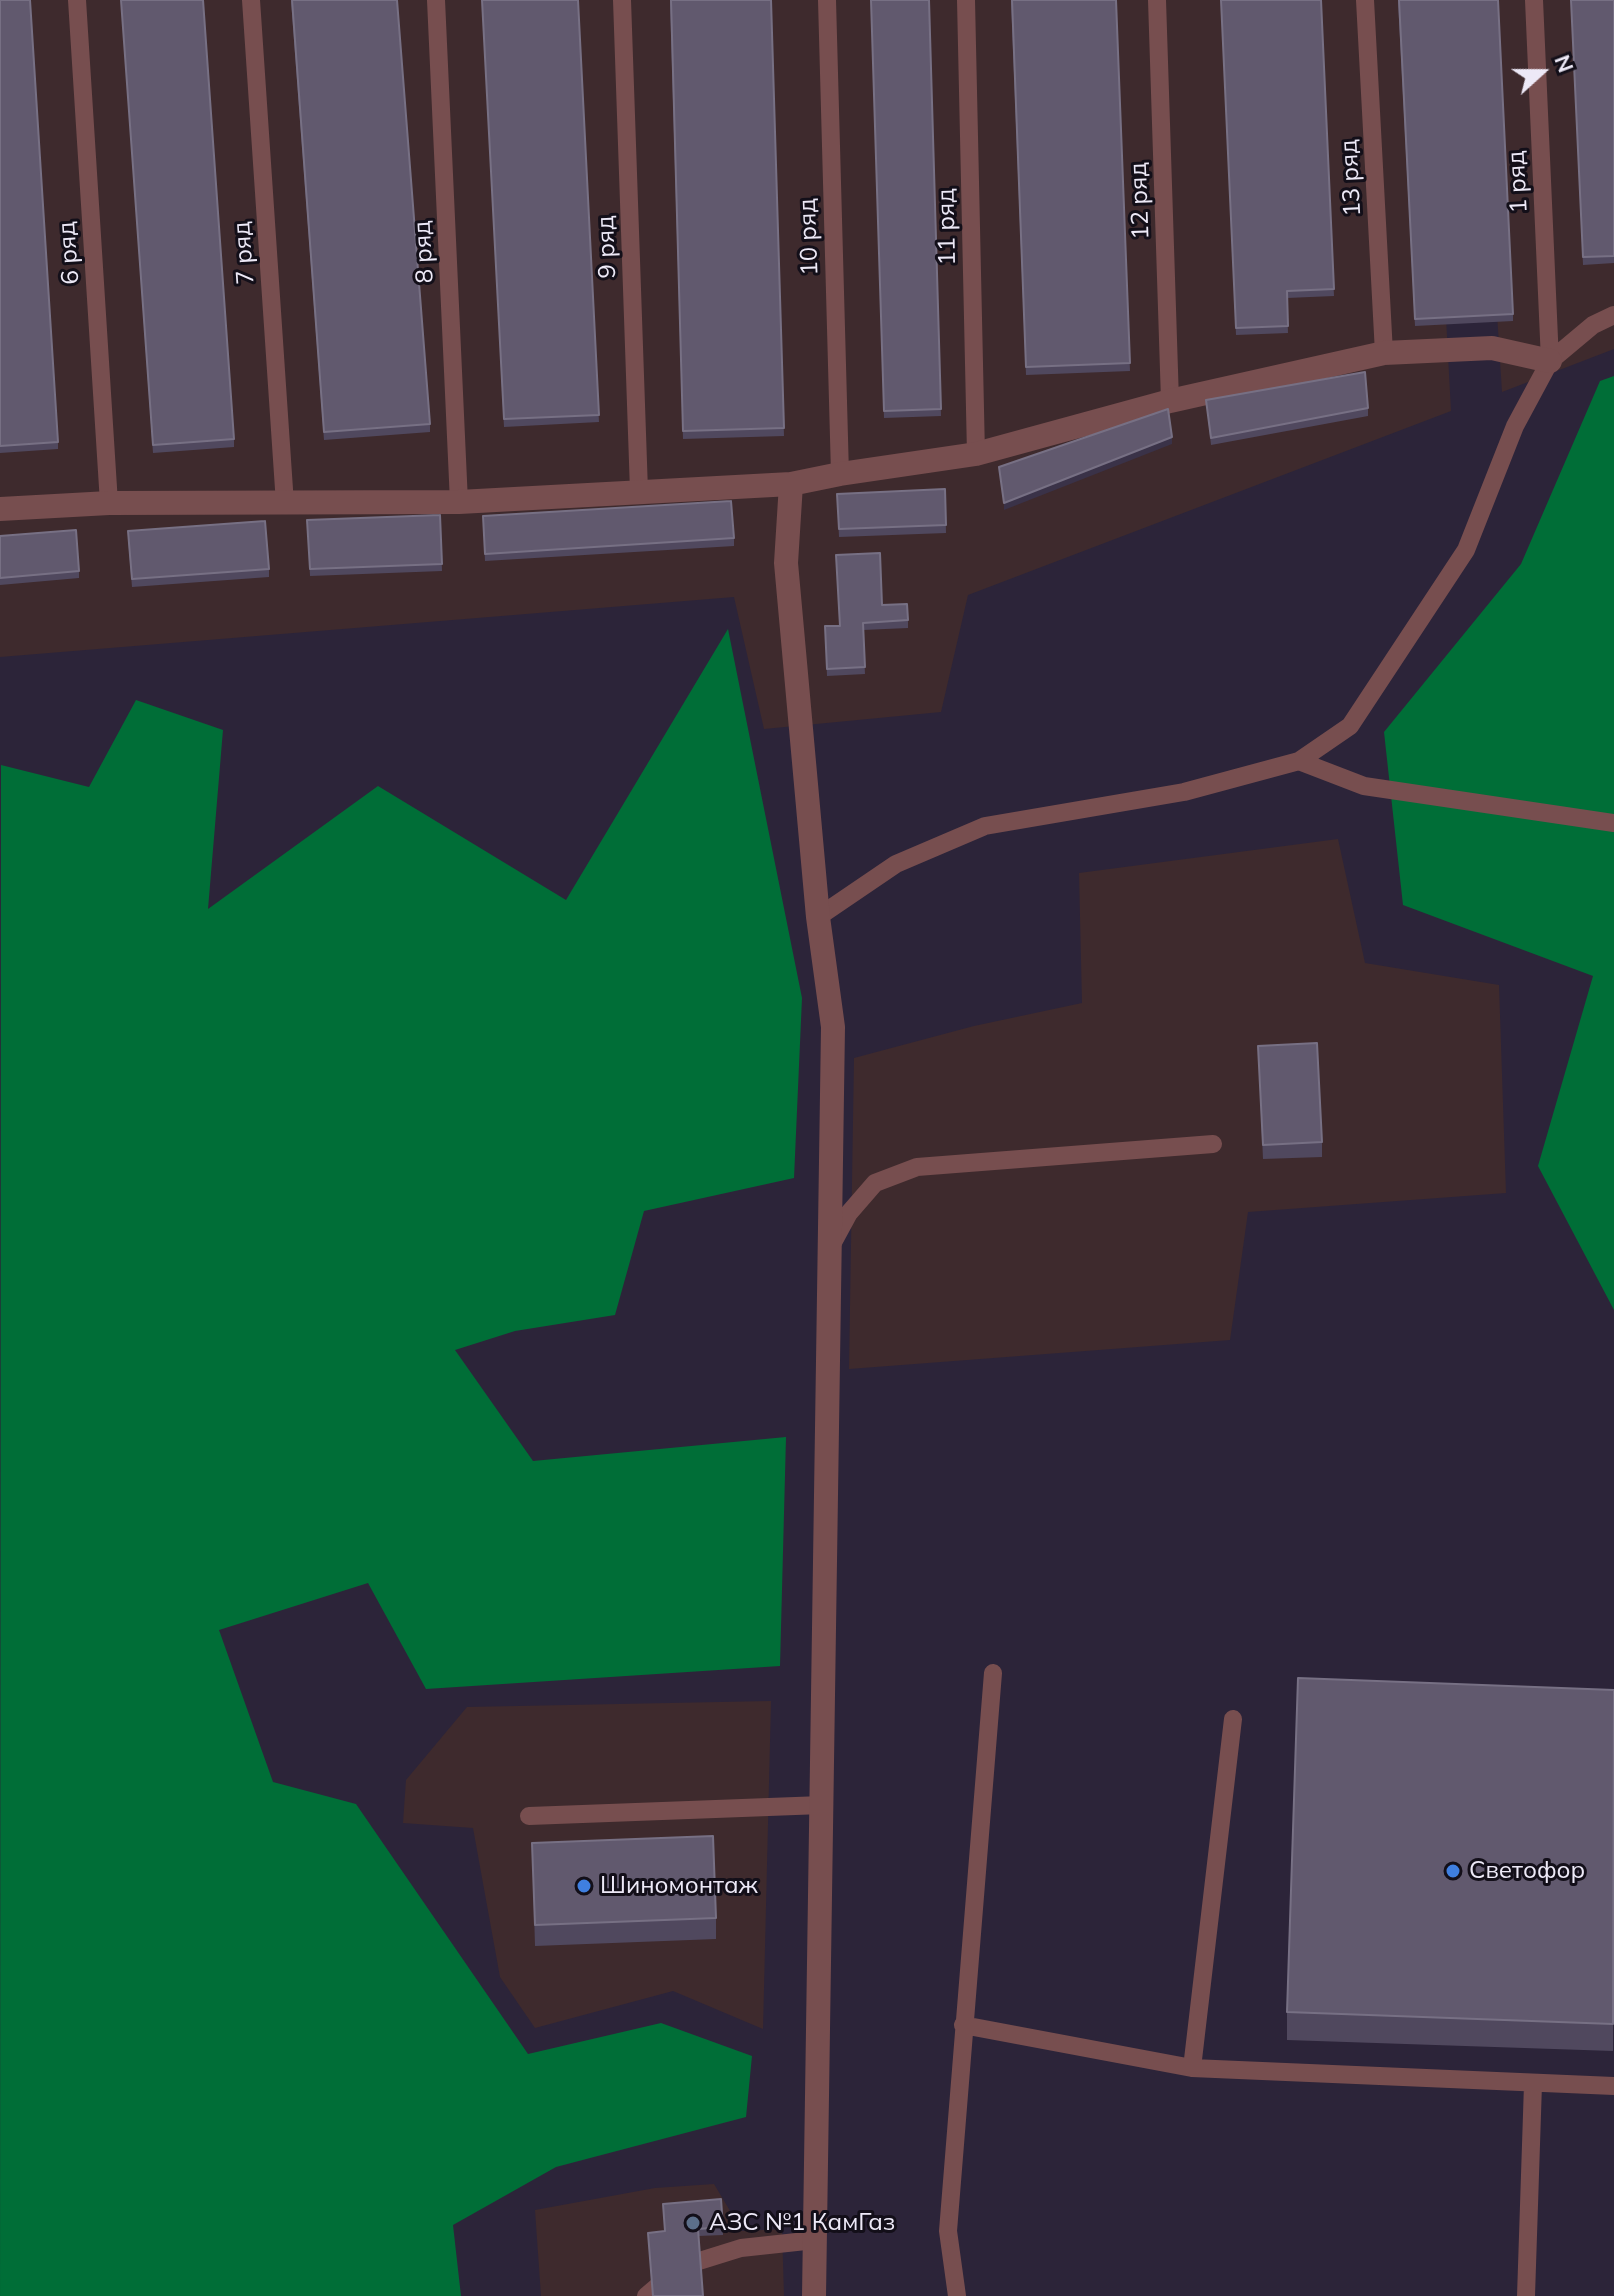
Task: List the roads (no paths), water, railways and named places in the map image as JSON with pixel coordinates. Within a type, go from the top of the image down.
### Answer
[{"type":"street","points":[[0,509],[109,503],[459,502],[791,484],[976,454],[1170,401],[1384,353],[1492,348],[1550,361]]},
{"type":"street","points":[[791,484],[786,563],[818,917],[833,1027],[814,2296]]},
{"type":"lane","name":"6 ряд","points":[[77,0],[109,503]]},
{"type":"lane","name":"7 ряд","points":[[251,0],[285,504]]},
{"type":"lane","name":"8 ряд","points":[[436,0],[459,502]]},
{"type":"lane","name":"9 ряд","points":[[622,0],[639,491]]},
{"type":"lane","name":"10 ряд","points":[[827,0],[840,474]]},
{"type":"lane","name":"11 ряд","points":[[966,0],[976,454]]},
{"type":"lane","name":"12 ряд","points":[[1157,0],[1170,401]]},
{"type":"lane","name":"13 ряд","points":[[1365,0],[1384,353]]},
{"type":"lane","name":"1 ряд","points":[[1534,0],[1550,361]]},
{"type":"lane","points":[[818,917],[896,864],[985,826],[1184,792],[1299,761],[1350,726],[1466,550],[1515,426],[1550,361],[1593,325],[1614,315]]},
{"type":"lane","points":[[1299,761],[1364,786],[1614,823]]},
{"type":"lane","points":[[830,1249],[849,1213],[875,1183],[917,1167],[1213,1144]]},
{"type":"lane","points":[[957,2296],[948,2231],[993,1673]]},
{"type":"lane","points":[[1192,2068],[1233,1719]]},
{"type":"lane","points":[[529,1816],[822,1805]]},
{"type":"lane","points":[[963,2025],[1192,2068],[1614,2086]]},
{"type":"lane","points":[[1526,2296],[1533,2084]]},
{"type":"lane","points":[[646,2296],[680,2267],[741,2248],[815,2240]]},
{"type":"place","name":"Светофор","points":[[1453,1871]]},
{"type":"place","name":"Шиномонтаж","points":[[584,1886]]},
{"type":"place","name":"АЗС №1 КамГаз","points":[[693,2223]]}]
